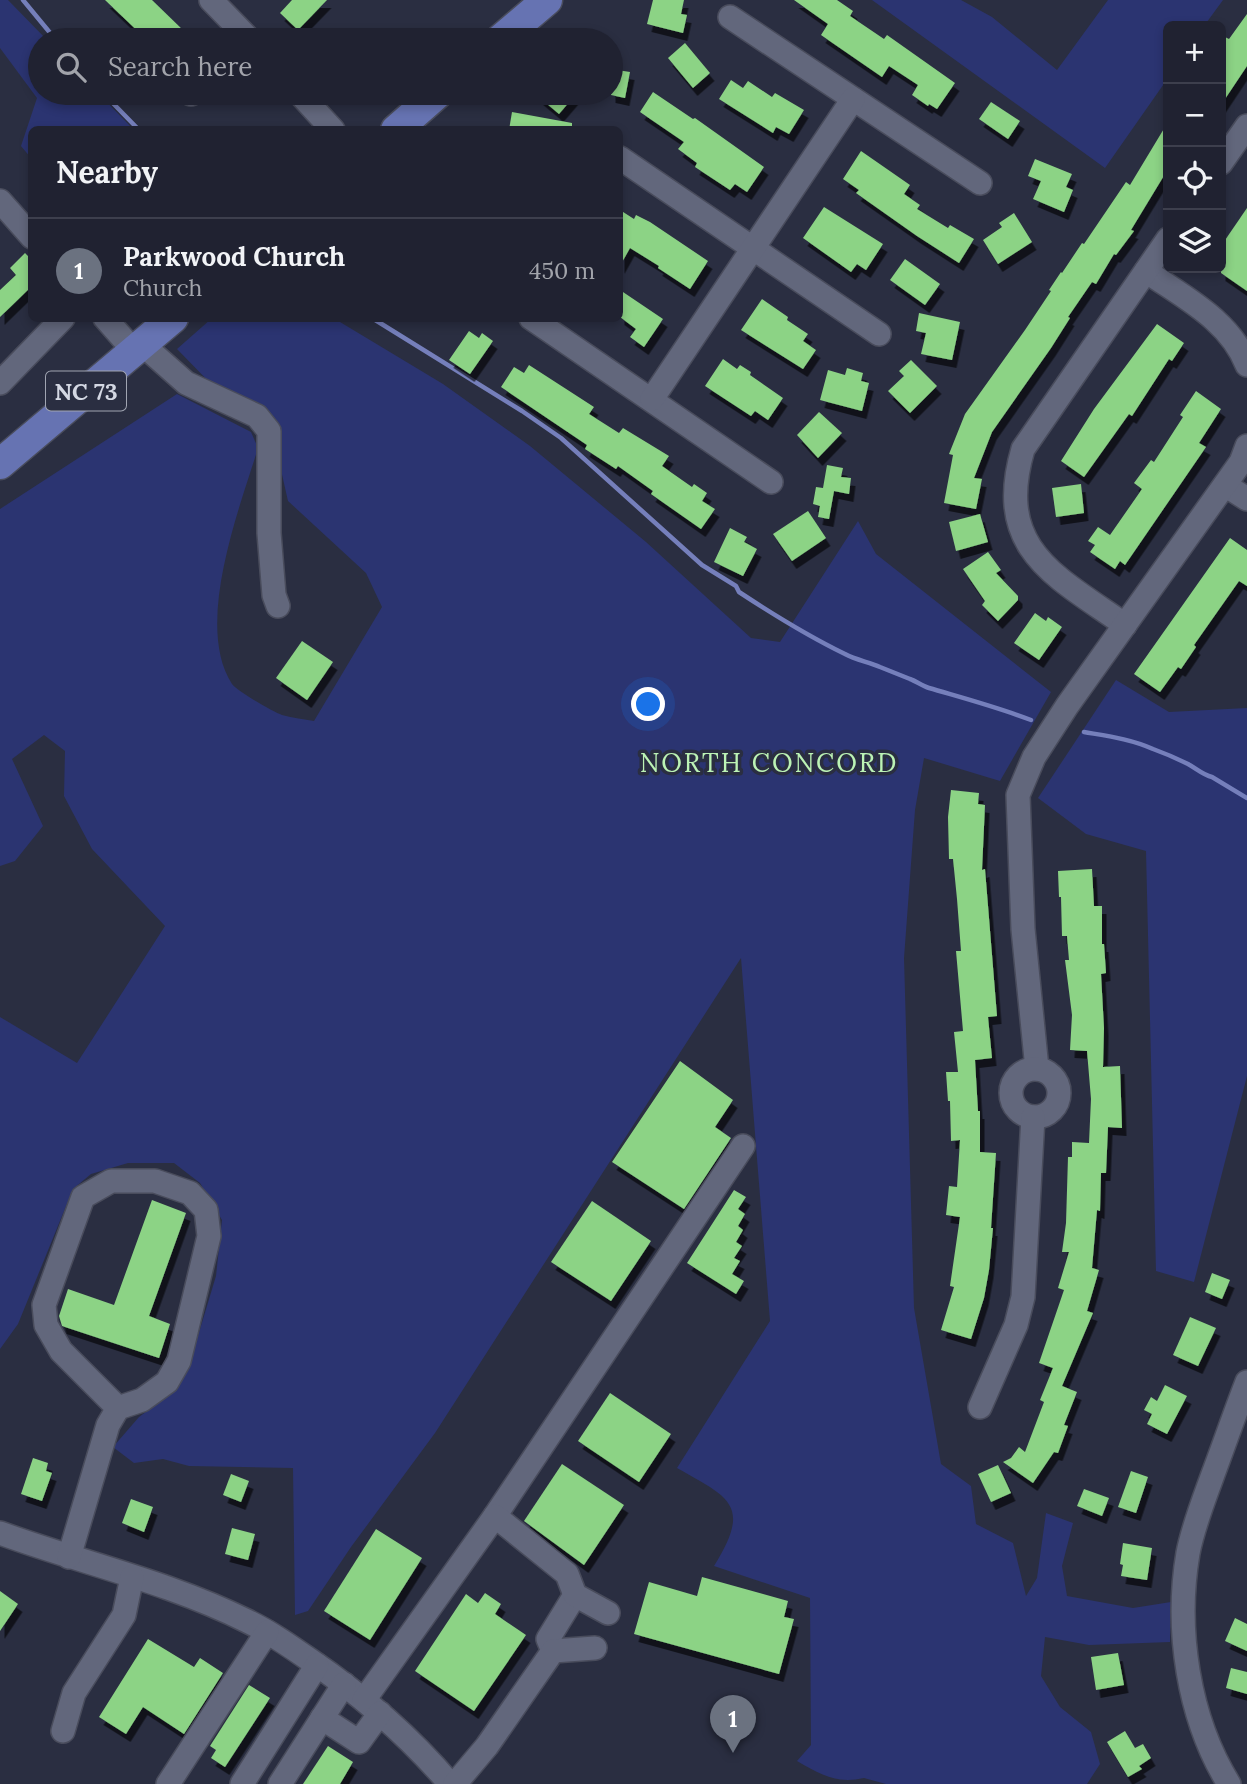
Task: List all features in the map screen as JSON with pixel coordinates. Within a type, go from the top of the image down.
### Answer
[{"type":"main road","points":[[514,28],[547,0]]},
{"type":"main road","points":[[401,126],[425,105]]},
{"type":"main road","name":"NC 73","points":[[0,464],[168,322]]},
{"type":"street","points":[[211,0],[238,28]]},
{"type":"street","points":[[730,17],[980,183]]},
{"type":"street","points":[[652,399],[853,99]]},
{"type":"street","points":[[310,105],[329,126]]},
{"type":"street","points":[[1226,156],[1247,126]]},
{"type":"street","points":[[623,160],[879,334]]},
{"type":"street","points":[[0,201],[28,232]]},
{"type":"street","points":[[1125,625],[1049,571],[1028,546],[1016,514],[1015,475],[1023,449],[1163,246]]},
{"type":"street","points":[[1146,271],[1224,327],[1241,350],[1247,365]]},
{"type":"street","points":[[0,383],[59,322]]},
{"type":"street","points":[[109,322],[138,348],[186,383],[257,416],[269,431],[269,533],[274,595],[278,606]]},
{"type":"street","points":[[537,322],[771,482]]},
{"type":"street","points":[[1037,1069],[1023,929],[1018,795],[1034,757],[1226,485],[1241,462],[1247,446]]},
{"type":"street","points":[[1226,485],[1247,499]]},
{"type":"street","points":[[1037,1069],[1049,1073],[1057,1082],[1059,1095],[1055,1107],[1045,1115],[1033,1117],[1021,1113],[1013,1103],[1011,1091],[1015,1079],[1025,1071],[1037,1069]]},
{"type":"street","points":[[980,1407],[1017,1325],[1023,1297],[1033,1117]]},
{"type":"street","points":[[322,1718],[359,1742],[372,1707],[495,1516],[743,1146]]},
{"type":"street","points":[[69,1557],[108,1425],[118,1408],[142,1400],[167,1382],[179,1362],[209,1236],[206,1210],[190,1193],[155,1181],[111,1181],[83,1197],[44,1305],[46,1325],[61,1351],[118,1408]]},
{"type":"street","points":[[1229,1784],[1213,1754],[1194,1697],[1186,1649],[1184,1592],[1188,1551],[1198,1515],[1247,1382]]},
{"type":"street","points":[[495,1516],[567,1574],[575,1595],[608,1614]]},
{"type":"street","points":[[0,1533],[174,1591],[246,1620],[344,1684],[425,1754],[453,1784],[487,1746],[553,1651]]},
{"type":"street","points":[[63,1731],[74,1693],[124,1615],[132,1577]]},
{"type":"street","points":[[553,1651],[548,1639],[575,1595]]},
{"type":"street","points":[[168,1784],[267,1632]]},
{"type":"street","points":[[553,1651],[595,1648]]},
{"type":"street","points":[[242,1784],[317,1665]]},
{"type":"street","points":[[280,1784],[344,1684]]},
{"type":"shaded area","points":[[0,0],[8,0],[35,28],[28,28],[28,86],[0,48]]},
{"type":"shaded area","points":[[872,0],[961,0],[992,17],[1057,70],[1108,0],[1223,0],[1208,21],[1163,21],[1163,85],[1105,168]]},
{"type":"shaded area","points":[[35,105],[110,105],[130,126],[28,126],[28,154],[21,146]]},
{"type":"shaded area","points":[[208,322],[340,322],[443,384],[530,446],[646,542],[751,638],[780,642],[858,521],[876,554],[1051,692],[1000,781],[924,758],[915,810],[904,958],[914,1308],[941,1464],[971,1486],[976,1524],[1013,1543],[1026,1596],[1037,1578],[1046,1513],[1073,1523],[1062,1566],[1067,1596],[1133,1608],[1171,1602],[1170,1642],[1089,1645],[1045,1637],[1041,1676],[1060,1707],[1091,1732],[1100,1764],[1087,1784],[886,1784],[864,1778],[846,1780],[829,1777],[797,1761],[811,1745],[810,1598],[714,1566],[732,1529],[730,1505],[710,1487],[677,1468],[770,1321],[741,958],[435,1433],[351,1547],[308,1611],[295,1615],[293,1468],[189,1466],[163,1459],[134,1463],[113,1447],[139,1417],[170,1394],[188,1369],[216,1276],[222,1220],[200,1183],[174,1163],[128,1163],[91,1174],[73,1189],[18,1324],[0,1349],[0,1017],[77,1063],[165,926],[92,849],[64,796],[65,751],[44,735],[12,759],[43,826],[15,861],[0,866],[0,509],[177,394],[251,432],[258,448],[231,534],[219,600],[217,631],[221,659],[232,684],[277,713],[314,721],[382,607],[366,573],[288,501],[281,470],[280,438],[214,387],[177,349]]},
{"type":"shaded area","points":[[1116,680],[1169,712],[1247,708],[1247,1076],[1194,1282],[1156,1271],[1146,851],[1086,834],[1038,798]]},
{"type":"building","points":[[105,0],[152,0],[181,28],[134,28]]},
{"type":"building","points":[[292,0],[327,0],[300,28],[296,28],[280,13]]},
{"type":"building","points":[[653,0],[684,0],[681,14],[687,15],[683,33],[647,24]]},
{"type":"building","points":[[794,0],[837,0],[853,11],[850,16],[884,39],[887,35],[955,83],[937,109],[929,104],[928,106],[912,95],[918,85],[889,66],[882,77],[821,35],[828,24]]},
{"type":"building","points":[[1247,14],[1247,66],[1226,98],[1226,38],[1229,39]]},
{"type":"building","points":[[685,43],[710,73],[693,88],[668,58]]},
{"type":"building","points":[[623,71],[630,72],[623,98]]},
{"type":"building","points":[[731,80],[743,88],[748,81],[772,97],[775,93],[804,110],[789,134],[776,127],[773,133],[719,99]]},
{"type":"building","points":[[653,92],[764,167],[747,192],[735,184],[730,190],[695,167],[697,163],[678,149],[684,142],[640,112]]},
{"type":"building","points":[[991,102],[1020,121],[1008,139],[979,119]]},
{"type":"building","points":[[548,105],[567,105],[559,114]]},
{"type":"building","points":[[512,112],[572,123],[572,126],[510,126]]},
{"type":"building","points":[[1163,130],[1163,177],[1131,230],[1134,231],[1116,255],[1114,254],[1096,284],[1092,282],[1051,348],[992,432],[974,478],[982,479],[976,509],[944,503],[953,455],[949,454],[965,414],[1025,330],[1061,272],[1082,243],[1084,244],[1126,182],[1130,185]]},
{"type":"building","points":[[861,151],[910,185],[904,194],[920,205],[917,209],[948,228],[950,225],[974,239],[959,263],[856,193],[859,190],[843,179]]},
{"type":"building","points":[[1035,159],[1072,174],[1066,187],[1073,190],[1064,212],[1033,199],[1041,181],[1028,176]]},
{"type":"building","points":[[824,207],[883,244],[866,270],[857,264],[851,272],[803,238]]},
{"type":"building","points":[[1247,208],[1247,291],[1221,273],[1226,273],[1226,239]]},
{"type":"building","points":[[623,212],[634,219],[636,215],[650,222],[708,261],[690,289],[630,248],[623,261]]},
{"type":"building","points":[[1014,213],[1032,242],[998,264],[983,240],[1002,227],[999,223]]},
{"type":"building","points":[[25,253],[28,256],[28,290],[0,317],[0,290],[16,275],[10,268]]},
{"type":"building","points":[[905,259],[940,284],[925,305],[890,280]]},
{"type":"building","points":[[623,292],[663,319],[644,347],[630,337],[636,329],[623,319]]},
{"type":"building","points":[[762,299],[808,334],[803,341],[816,350],[803,369],[741,330]]},
{"type":"building","points":[[919,313],[960,322],[952,360],[921,354],[926,333],[916,331]]},
{"type":"building","points":[[1157,324],[1184,343],[1172,361],[1169,359],[1132,416],[1129,414],[1084,477],[1061,461],[1094,409]]},
{"type":"building","points":[[469,331],[479,338],[482,333],[493,341],[470,374],[449,360]]},
{"type":"building","points":[[723,359],[737,369],[740,365],[751,372],[750,375],[783,398],[768,420],[755,411],[751,416],[705,386]]},
{"type":"building","points":[[911,360],[937,386],[910,413],[888,391],[904,376],[899,371]]},
{"type":"building","points":[[529,365],[594,407],[589,414],[619,433],[623,428],[669,456],[662,466],[692,487],[694,484],[707,493],[702,501],[715,509],[701,529],[651,494],[653,491],[618,466],[616,469],[585,449],[587,445],[501,387],[514,367],[524,373]]},
{"type":"building","points":[[847,368],[863,373],[861,381],[869,383],[862,411],[820,400],[828,370],[845,375]]},
{"type":"building","points":[[1196,391],[1221,409],[1199,443],[1206,447],[1125,565],[1120,561],[1115,569],[1090,552],[1095,545],[1088,541],[1098,527],[1110,535],[1142,489],[1134,483],[1151,460],[1154,462]]},
{"type":"building","points":[[819,412],[842,433],[818,458],[797,435]]},
{"type":"building","points":[[827,465],[843,468],[841,477],[851,478],[849,494],[834,491],[829,519],[818,517],[820,506],[813,504],[816,487],[823,488]]},
{"type":"building","points":[[1081,484],[1084,513],[1056,517],[1052,488]]},
{"type":"building","points":[[808,511],[826,538],[792,561],[773,534]]},
{"type":"building","points":[[980,514],[988,542],[956,551],[949,522]]},
{"type":"building","points":[[730,528],[747,537],[744,542],[757,549],[743,576],[714,562]]},
{"type":"building","points":[[1230,538],[1247,550],[1247,586],[1239,581],[1194,645],[1196,647],[1181,669],[1178,667],[1160,692],[1134,674]]},
{"type":"building","points":[[988,552],[1001,570],[996,573],[1018,596],[1018,600],[998,621],[982,605],[985,601],[963,569]]},
{"type":"building","points":[[1035,613],[1046,621],[1048,617],[1062,627],[1039,660],[1014,643]]},
{"type":"building","points":[[302,641],[333,662],[307,700],[276,678]]},
{"type":"building","points":[[951,790],[979,793],[978,804],[985,805],[982,870],[985,869],[997,1016],[988,1017],[992,1058],[975,1060],[980,1111],[980,1152],[996,1153],[989,1270],[984,1298],[971,1339],[941,1330],[954,1287],[950,1286],[960,1217],[946,1215],[949,1186],[957,1187],[960,1140],[951,1141],[946,1072],[958,1072],[954,1032],[963,1031],[956,951],[961,951],[957,899],[953,859],[949,859],[948,817]]},
{"type":"building","points":[[1092,869],[1094,906],[1102,906],[1102,944],[1106,973],[1101,974],[1103,1067],[1120,1066],[1122,1128],[1108,1127],[1106,1173],[1101,1173],[1100,1211],[1097,1210],[1092,1268],[1099,1270],[1087,1311],[1093,1313],[1062,1386],[1077,1392],[1064,1425],[1068,1426],[1058,1453],[1054,1452],[1033,1483],[1003,1462],[1011,1458],[1019,1447],[1025,1452],[1044,1402],[1040,1400],[1053,1368],[1039,1363],[1064,1290],[1058,1288],[1069,1252],[1062,1252],[1066,1223],[1068,1157],[1072,1157],[1072,1142],[1089,1143],[1091,1099],[1087,1051],[1070,1050],[1072,1015],[1065,960],[1069,960],[1067,936],[1062,936],[1058,871]]},
{"type":"building","points":[[680,1061],[733,1100],[715,1127],[731,1138],[684,1209],[612,1162]]},
{"type":"building","points":[[734,1190],[746,1197],[738,1209],[745,1214],[738,1226],[743,1230],[736,1242],[742,1246],[734,1258],[740,1261],[732,1274],[744,1281],[736,1294],[687,1263]]},
{"type":"building","points":[[152,1200],[186,1213],[149,1316],[170,1324],[159,1358],[62,1326],[59,1316],[68,1289],[114,1305]]},
{"type":"building","points":[[592,1201],[651,1241],[611,1301],[551,1262]]},
{"type":"building","points":[[1212,1273],[1230,1280],[1222,1299],[1205,1292]]},
{"type":"building","points":[[1190,1317],[1216,1328],[1198,1366],[1173,1355]]},
{"type":"building","points":[[1165,1385],[1187,1396],[1167,1434],[1147,1424],[1152,1414],[1144,1410],[1151,1397],[1157,1401]]},
{"type":"building","points":[[610,1393],[671,1434],[639,1482],[578,1441]]},
{"type":"building","points":[[33,1458],[48,1463],[46,1471],[52,1473],[42,1501],[21,1494]]},
{"type":"building","points":[[562,1464],[624,1505],[584,1565],[524,1521]]},
{"type":"building","points":[[998,1465],[1011,1493],[991,1502],[978,1474]]},
{"type":"building","points":[[1131,1471],[1148,1477],[1136,1513],[1118,1507]]},
{"type":"building","points":[[231,1474],[249,1481],[241,1502],[223,1495]]},
{"type":"building","points":[[1084,1489],[1109,1498],[1102,1516],[1077,1506]]},
{"type":"building","points":[[131,1499],[153,1507],[144,1532],[122,1523]]},
{"type":"building","points":[[232,1528],[255,1534],[248,1560],[225,1554]]},
{"type":"building","points":[[376,1529],[422,1558],[370,1640],[324,1611]]},
{"type":"building","points":[[1123,1543],[1152,1548],[1147,1580],[1121,1576]]},
{"type":"building","points":[[702,1577],[788,1601],[784,1617],[794,1619],[779,1674],[634,1634],[649,1582],[697,1596]]},
{"type":"building","points":[[0,1591],[18,1604],[0,1631]]},
{"type":"building","points":[[485,1593],[501,1604],[495,1614],[526,1635],[474,1711],[415,1671],[466,1594],[478,1603]]},
{"type":"building","points":[[1235,1618],[1247,1624],[1247,1651],[1225,1641]]},
{"type":"building","points":[[148,1639],[194,1667],[200,1658],[223,1673],[184,1734],[143,1707],[126,1734],[99,1717]]},
{"type":"building","points":[[1118,1653],[1124,1685],[1096,1690],[1091,1657]]},
{"type":"building","points":[[1231,1668],[1247,1672],[1247,1694],[1226,1688]]},
{"type":"building","points":[[249,1685],[270,1698],[225,1767],[211,1758],[216,1750],[210,1746]]},
{"type":"building","points":[[1125,1731],[1135,1748],[1143,1744],[1151,1758],[1139,1766],[1142,1769],[1128,1777],[1107,1742]]},
{"type":"building","points":[[328,1746],[353,1762],[340,1784],[303,1784]]},
{"type":"waterway","points":[[23,0],[46,28]]},
{"type":"waterway","points":[[115,105],[135,126]]},
{"type":"waterway","points":[[378,322],[561,438],[702,565],[778,617],[854,658],[926,687],[1031,720]]},
{"type":"waterway","points":[[1084,732],[1128,740],[1162,752],[1247,798]]},
{"type":"place","name":"Parkwood Church","points":[[733,1753]]},
{"type":"district","name":"NORTH CONCORD","points":[[769,762]]}]
